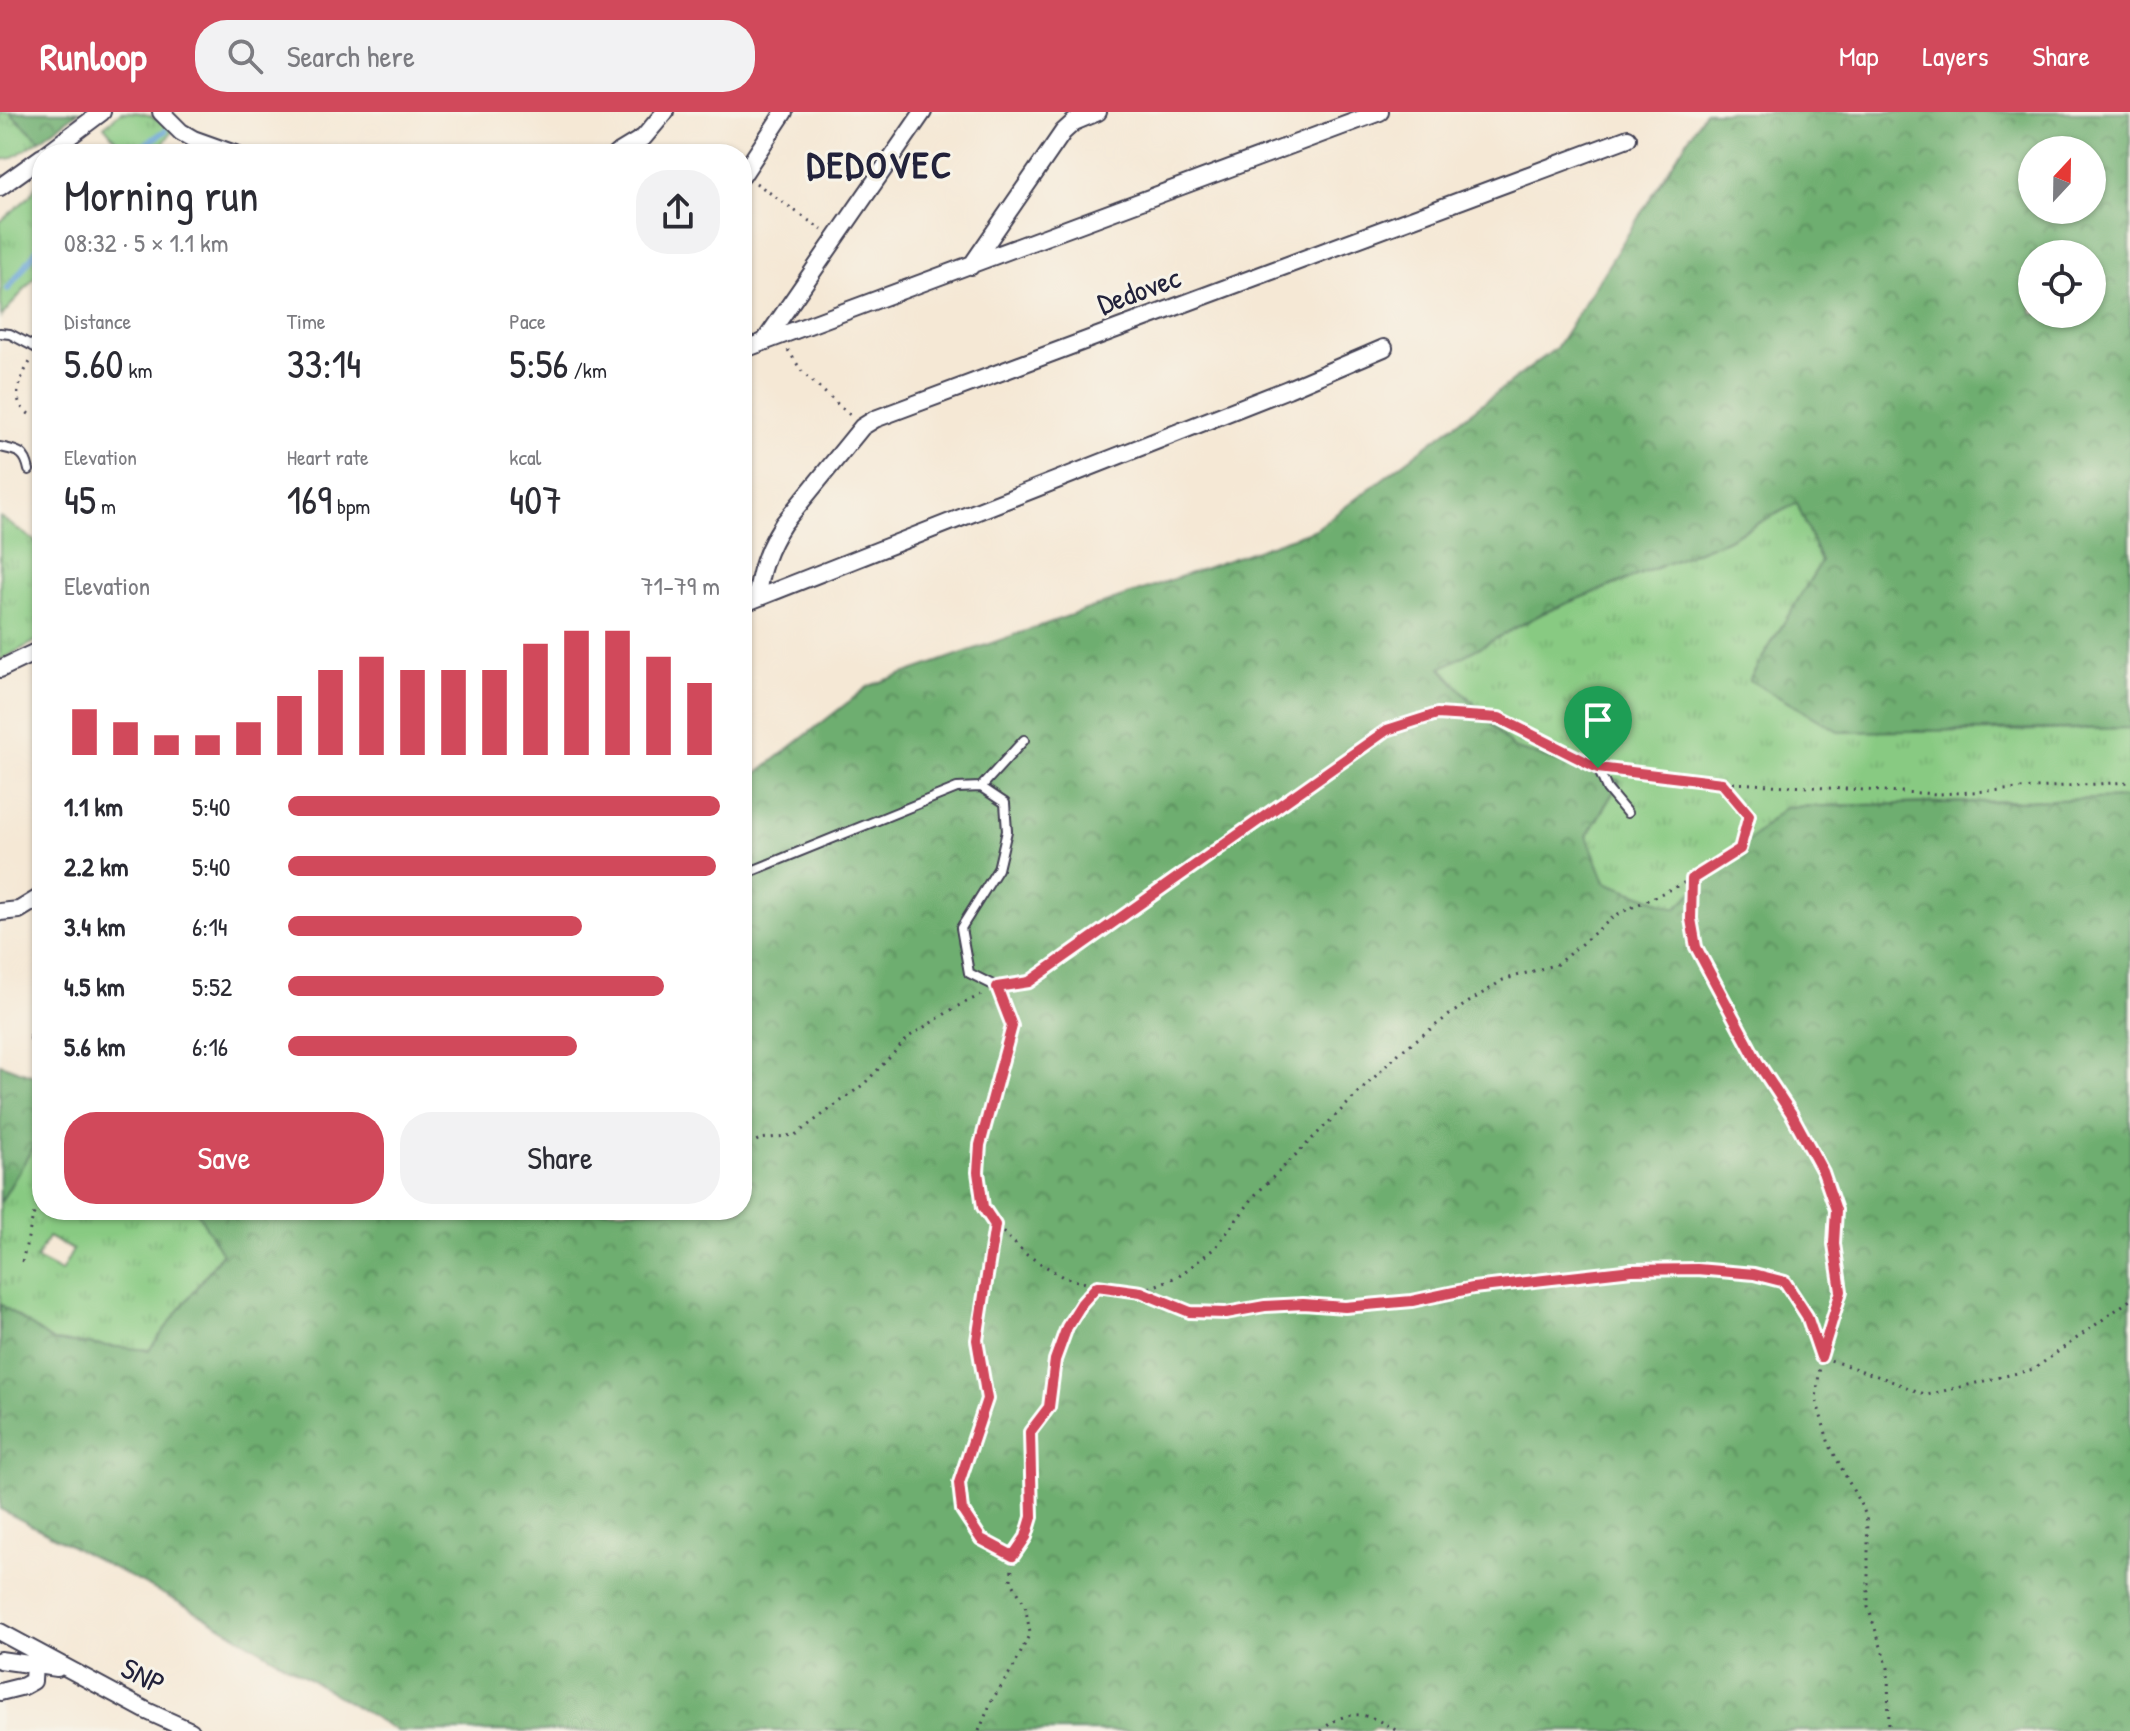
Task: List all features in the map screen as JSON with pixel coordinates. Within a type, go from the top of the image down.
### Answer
[{"type":"street","points":[[56,144],[80,120],[102,112]]},
{"type":"street","points":[[161,112],[186,140],[200,144]]},
{"type":"street","points":[[632,144],[644,137],[665,112]]},
{"type":"street","points":[[752,161],[784,112]]},
{"type":"street","points":[[771,340],[835,239],[923,112]]},
{"type":"street","points":[[971,266],[1063,132],[1074,122],[1098,112]]},
{"type":"street","points":[[752,347],[1380,112]]},
{"type":"street","name":"Dedovec","points":[[752,596],[772,540],[783,524],[862,427],[875,419],[1628,138]]},
{"type":"street","points":[[0,187],[32,164]]},
{"type":"street","name":"Dedovec","points":[[752,600],[1288,389],[1384,348]]},
{"type":"street","points":[[0,669],[32,654]]},
{"type":"street","points":[[0,912],[19,910],[32,902]]},
{"type":"street","name":"SNP","points":[[0,1632],[70,1671],[191,1731]]},
{"type":"street","name":"SNP","points":[[0,1660],[70,1671]]},
{"type":"street","points":[[0,1692],[33,1681],[34,1664]]},
{"type":"lane","points":[[0,333],[10,334],[32,346]]},
{"type":"lane","points":[[0,447],[18,451],[26,458],[29,470]]},
{"type":"lane","points":[[752,871],[957,788],[981,787],[1005,803],[1007,831],[998,869],[961,928],[969,973],[997,987],[1029,982],[1387,730],[1437,714],[1499,718],[1598,768],[1722,783]]},
{"type":"lane","points":[[981,787],[1024,740]]},
{"type":"lane","points":[[1598,768],[1607,789],[1627,813]]},
{"type":"path","points":[[752,181],[835,239]]},
{"type":"path","points":[[771,340],[862,427]]},
{"type":"path","points":[[29,414],[19,404],[18,390],[32,361]]},
{"type":"path","points":[[1722,783],[1939,794],[2130,782]]},
{"type":"path","points":[[1141,1292],[1179,1276],[1216,1247],[1256,1194],[1400,1052],[1421,1036],[1503,980],[1557,964],[1616,915],[1692,879],[1740,849],[1749,815],[1722,783]]},
{"type":"path","points":[[1692,879],[1691,919],[1696,947],[1758,1063],[1791,1113],[1823,1172],[1836,1210],[1834,1244],[1841,1291],[1821,1357],[1816,1399],[1829,1444],[1866,1515],[1868,1607],[1888,1668],[1889,1731]]},
{"type":"path","points":[[752,1143],[760,1139],[795,1135],[864,1084],[910,1036],[956,1007],[997,987],[1012,1026],[980,1145],[978,1172],[983,1207],[995,1225],[1027,1255],[1063,1277],[1097,1286],[1141,1292],[1190,1312],[1226,1313],[1265,1306],[1303,1304],[1345,1307],[1412,1301],[1473,1288],[1632,1270],[1697,1269],[1754,1274],[1785,1282],[1807,1316],[1821,1357]]},
{"type":"path","points":[[22,1262],[32,1220]]},
{"type":"path","points":[[995,1225],[977,1340],[987,1399],[959,1483],[962,1510],[981,1539],[1013,1556]]},
{"type":"path","points":[[979,1731],[992,1700],[1015,1665],[1030,1633],[1025,1605],[1011,1580],[1013,1556],[1026,1537],[1032,1517],[1030,1432],[1049,1407],[1055,1360],[1067,1327],[1097,1286]]},
{"type":"path","points":[[1821,1357],[1927,1395],[2034,1369],[2130,1300]]},
{"type":"path","points":[[1321,1731],[1334,1719],[1354,1714],[1377,1719],[1397,1731]]},
{"type":"green space","points":[[0,112],[9,112],[40,140],[12,158],[0,160]]},
{"type":"green space","points":[[9,112],[78,112],[40,140]]},
{"type":"green space","points":[[121,112],[148,115],[173,130],[163,144],[119,144],[104,126]]},
{"type":"green space","points":[[1705,112],[2130,112],[2130,728],[1840,732],[1749,680],[1821,562],[1797,503],[1726,540],[1543,613],[1441,668],[1513,748],[1620,781],[1587,836],[1605,882],[1676,908],[1785,807],[2130,798],[2130,1731],[1386,1731],[1375,1727],[1369,1731],[397,1731],[190,1608],[0,1509],[0,1304],[53,1341],[149,1350],[222,1254],[202,1220],[752,1220],[752,777],[869,686],[1316,529],[1556,348]]},
{"type":"green space","points":[[32,192],[32,281],[1,317],[0,222]]},
{"type":"green space","points":[[1797,503],[1821,562],[1749,680],[1955,732],[2130,728],[2130,798],[1785,807],[1676,908],[1605,882],[1587,836],[1620,781],[1513,748],[1441,667],[1543,613],[1726,540]]},
{"type":"green space","points":[[0,517],[32,539],[32,643],[0,660]]},
{"type":"green space","points":[[0,1064],[32,1075],[32,1149],[0,1203]]},
{"type":"green space","points":[[32,1149],[32,1220],[202,1220],[222,1253],[149,1350],[53,1341],[0,1304],[0,1203]],"holes":[[[48,1237],[73,1250],[61,1272],[36,1259]]]},
{"type":"waterway","points":[[146,144],[165,131]]},
{"type":"waterway","points":[[8,289],[32,257]]},
{"type":"district","name":"DEDOVEC","points":[[880,165]]},
{"type":"route","points":[[1437,714],[1499,718],[1598,768],[1722,783],[1749,815],[1740,849],[1692,879],[1691,919],[1696,947],[1758,1063],[1791,1113],[1823,1172],[1836,1210],[1834,1244],[1841,1291],[1821,1357],[1807,1316],[1785,1282],[1754,1274],[1697,1269],[1632,1270],[1473,1288],[1412,1301],[1345,1307],[1303,1304],[1265,1306],[1226,1313],[1190,1312],[1141,1292],[1097,1286],[1067,1327],[1055,1360],[1049,1407],[1030,1432],[1032,1517],[1026,1537],[1013,1556],[981,1539],[962,1510],[959,1483],[987,1399],[977,1340],[995,1225],[983,1207],[978,1172],[980,1145],[1012,1026],[997,987],[1029,982],[1387,730],[1437,714]]}]
